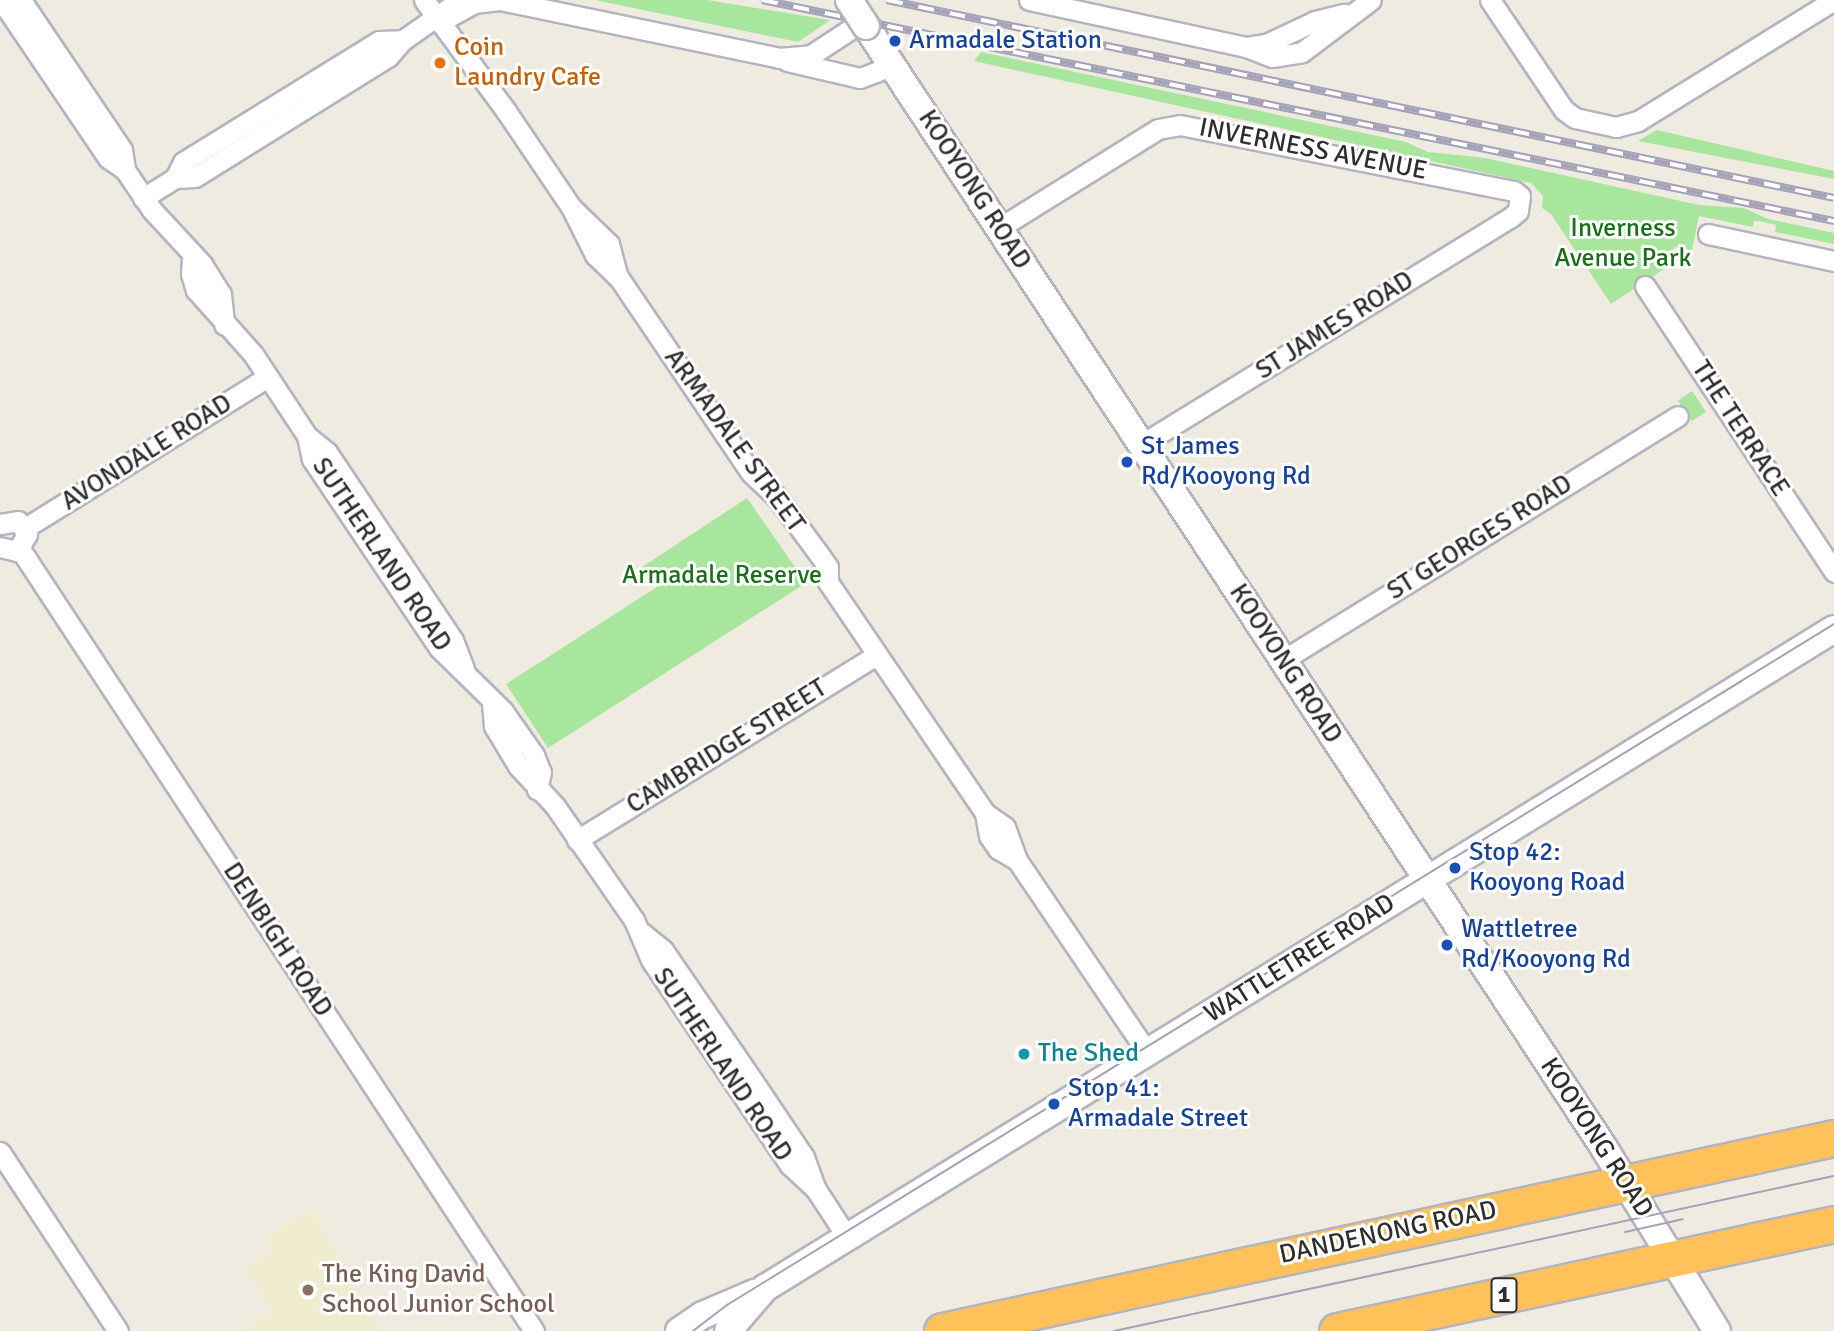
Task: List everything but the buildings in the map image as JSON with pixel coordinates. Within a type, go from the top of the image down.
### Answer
[{"type":"highway","name":"DANDENONG ROAD","points":[[942,1331],[1834,1138]]},
{"type":"highway","name":"1","points":[[1336,1331],[1834,1224]]},
{"type":"street","name":"SUTHERLAND ROAD","points":[[1,0],[108,158],[125,170],[144,198],[221,293],[224,324],[268,377],[307,436],[327,452],[362,502],[453,640],[464,669],[492,703],[506,714],[537,760],[541,775],[537,790],[555,806],[642,933],[651,960],[790,1166],[815,1188],[847,1237]]},
{"type":"street","name":"SUTHERLAND ROAD","points":[[21,0],[122,150],[125,170]]},
{"type":"street","name":"ARMADALE STREET","points":[[424,0],[571,207],[609,244],[619,278],[751,473],[776,496],[828,567],[828,582],[985,813],[1005,827],[1017,860],[1147,1052]]},
{"type":"street","points":[[144,198],[175,178],[195,177],[259,126],[327,84],[388,57],[403,40],[438,19],[460,0]]},
{"type":"street","points":[[438,19],[453,16],[474,3],[500,0],[779,58],[806,68],[860,78],[892,66]]},
{"type":"street","points":[[1028,0],[1246,47],[1348,6],[1371,0]]},
{"type":"street","points":[[1490,0],[1564,110],[1575,118],[1616,127],[1638,121],[1834,0]]},
{"type":"street","points":[[779,58],[811,55],[859,18]]},
{"type":"street","name":"KOOYONG ROAD","points":[[859,18],[1626,1183],[1717,1331]]},
{"type":"street","name":"INVERNESS AVENUE","points":[[999,228],[1158,129],[1180,125],[1514,191],[1521,201]]},
{"type":"street","name":"ST JAMES ROAD","points":[[1141,445],[1511,218],[1521,201]]},
{"type":"street","points":[[1708,234],[1834,261]]},
{"type":"street","name":"THE TERRACE","points":[[1645,286],[1834,572]]},
{"type":"street","name":"AVONDALE ROAD","points":[[25,528],[268,377]]},
{"type":"street","name":"ST GEORGES ROAD","points":[[1283,660],[1678,416]]},
{"type":"street","points":[[0,547],[11,552],[20,549],[27,541],[25,528],[15,520],[1,523]]},
{"type":"street","name":"DENBIGH ROAD","points":[[20,549],[534,1331]]},
{"type":"street","name":"WATTLETREE ROAD","points":[[679,1331],[703,1315],[765,1288],[1834,629]]},
{"type":"street","name":"CAMBRIDGE STREET","points":[[577,840],[877,655]]},
{"type":"street","points":[[1,1155],[118,1331]]},
{"type":"street","name":"WATTLETREE ROAD","points":[[728,1331],[765,1288]]},
{"type":"shaded area","name":"The King David School Junior School","points":[[312,1208],[382,1331],[242,1331],[272,1312],[244,1268],[272,1250],[265,1239]]},
{"type":"green space","points":[[595,0],[707,0],[830,20],[798,42]]},
{"type":"green space","name":"Inverness Avenue Park","points":[[981,52],[1406,142],[1428,152],[1485,158],[1699,205],[1744,208],[1768,219],[1834,233],[1834,244],[1775,232],[1776,225],[1759,221],[1754,221],[1753,227],[1699,216],[1692,250],[1674,247],[1670,265],[1611,304],[1551,214],[1542,208],[1543,196],[1531,183],[974,61]]},
{"type":"green space","points":[[1657,130],[1834,171],[1834,179],[1638,141]]},
{"type":"green space","points":[[1692,391],[1706,412],[1692,421],[1678,401]]},
{"type":"green space","name":"Armadale Reserve","points":[[747,498],[806,583],[548,748],[506,684],[657,587],[642,567]]},
{"type":"tram line","points":[[693,1331],[727,1305],[1834,624]]},
{"type":"tram line","points":[[1114,1331],[1834,1176]]},
{"type":"tram line","points":[[1625,1232],[1683,1219]]},
{"type":"railway","points":[[762,0],[1834,221]]},
{"type":"railway","points":[[887,0],[1834,198]]},
{"type":"place","name":"Armadale Station","points":[[895,41]]},
{"type":"place","name":"Coin Laundry Cafe","points":[[440,63]]},
{"type":"place","name":"St James Rd/Kooyong Rd","points":[[1127,462]]},
{"type":"place","name":"Stop 42: Kooyong Road","points":[[1455,868]]},
{"type":"place","name":"Wattletree Rd/Kooyong Rd","points":[[1447,945]]},
{"type":"place","name":"The Shed","points":[[1024,1054]]},
{"type":"place","name":"Stop 41: Armadale Street","points":[[1054,1104]]},
{"type":"place","name":"The King David School Junior School","points":[[308,1290]]}]
